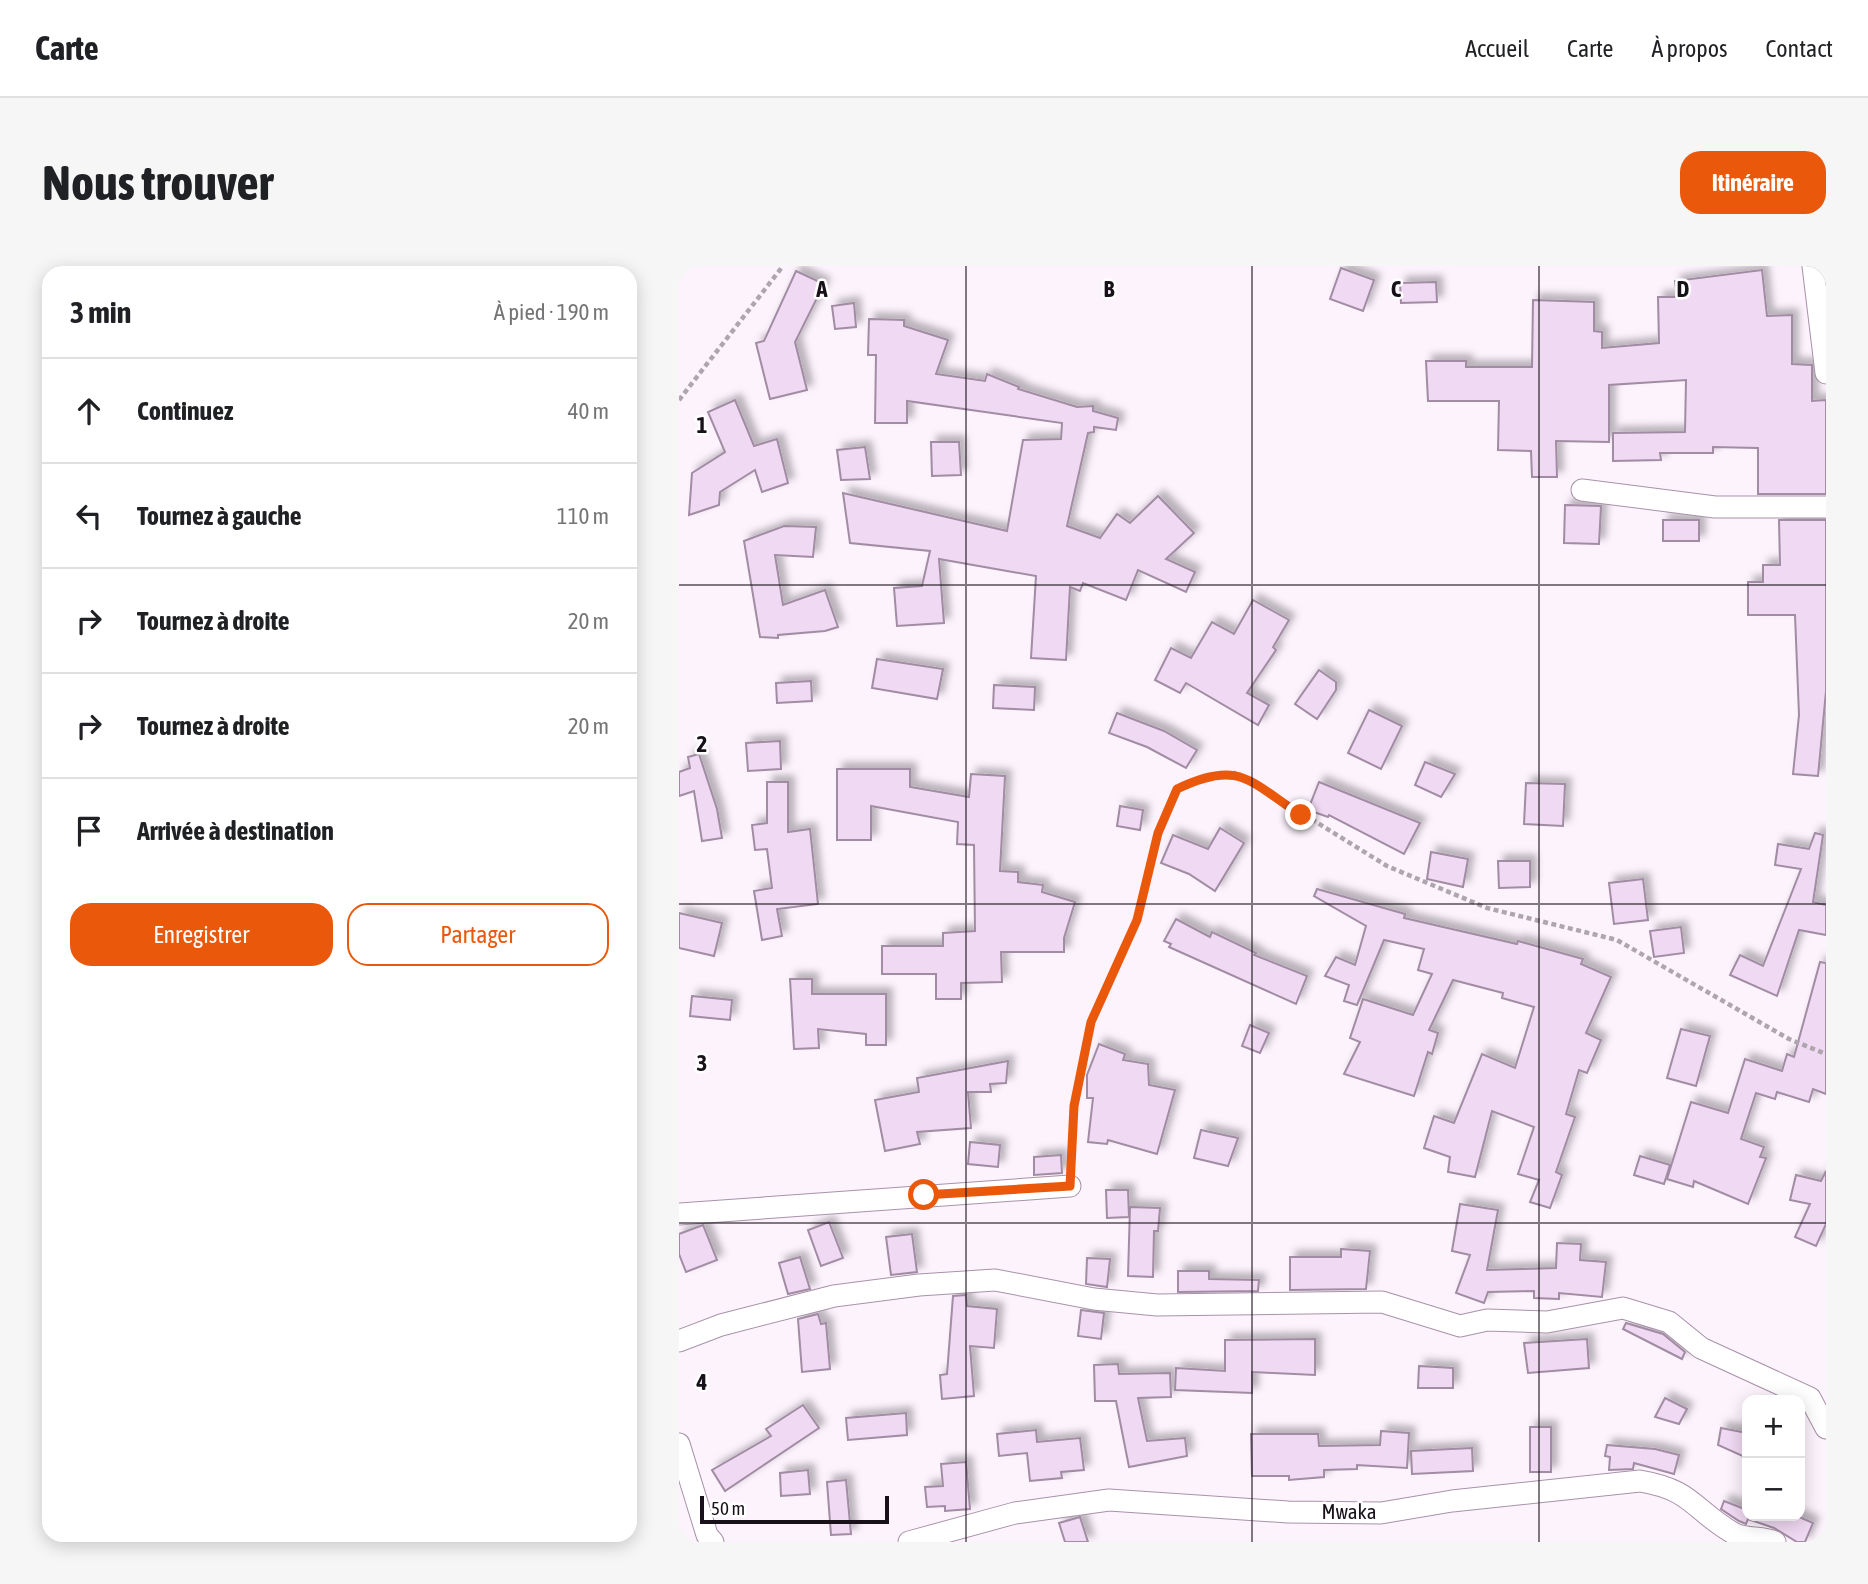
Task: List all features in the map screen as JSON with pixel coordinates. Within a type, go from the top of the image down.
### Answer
[{"type":"street","points":[[1813,266],[1826,373]]},
{"type":"street","points":[[1582,490],[1714,507],[1826,508]]},
{"type":"street","points":[[679,1214],[1070,1186]]},
{"type":"street","points":[[679,1341],[721,1325],[834,1296],[919,1284],[995,1280],[1094,1299],[1157,1305],[1382,1302],[1460,1326],[1487,1320],[1547,1322],[1622,1308],[1668,1322],[1701,1348],[1809,1398],[1826,1428]]},
{"type":"street","points":[[679,1444],[707,1535],[713,1542]]},
{"type":"street","name":"Mwaka","points":[[909,1542],[1015,1513],[1109,1500],[1288,1512],[1381,1513],[1452,1500],[1640,1481],[1668,1486],[1687,1496],[1735,1535],[1775,1542]]},
{"type":"path","points":[[679,400],[783,266]]},
{"type":"path","points":[[1070,1186],[1074,1106],[1091,1022],[1137,920],[1158,833],[1177,789],[1205,776],[1237,774],[1387,866],[1487,908],[1617,940],[1789,1040],[1826,1054]]},
{"type":"building","points":[[1341,268],[1374,280],[1363,311],[1330,299]]},
{"type":"building","points":[[1762,270],[1767,316],[1792,315],[1792,364],[1812,365],[1812,401],[1826,400],[1826,494],[1758,494],[1758,448],[1713,447],[1713,453],[1660,453],[1661,460],[1613,461],[1613,433],[1685,432],[1686,380],[1609,385],[1609,442],[1556,441],[1557,477],[1532,477],[1531,451],[1498,450],[1499,401],[1428,401],[1426,361],[1466,361],[1466,367],[1532,367],[1533,300],[1594,302],[1594,331],[1602,332],[1602,348],[1659,343],[1658,297],[1677,297],[1675,281]]},
{"type":"building","points":[[796,271],[824,284],[795,342],[807,390],[770,399],[756,343],[764,341]]},
{"type":"building","points":[[1436,282],[1437,302],[1401,303],[1400,283]]},
{"type":"building","points":[[854,303],[856,327],[835,329],[832,306]]},
{"type":"building","points":[[869,319],[904,320],[904,326],[948,340],[936,374],[985,381],[987,374],[1019,387],[1018,389],[1077,407],[1093,406],[1093,411],[1118,418],[1116,430],[1094,427],[1094,432],[1088,433],[1067,526],[1100,538],[1117,514],[1130,523],[1158,496],[1194,533],[1166,559],[1195,572],[1186,592],[1138,570],[1126,600],[1083,583],[1080,591],[1070,587],[1066,660],[1031,658],[1036,576],[939,559],[944,623],[897,626],[894,588],[922,586],[930,551],[850,543],[843,493],[1007,531],[1023,440],[1061,439],[1062,423],[907,401],[907,423],[875,423],[876,355],[868,355]]},
{"type":"building","points":[[735,400],[754,446],[777,439],[788,483],[762,492],[755,470],[720,492],[719,505],[689,515],[692,473],[725,452],[708,412]]},
{"type":"building","points":[[931,442],[959,442],[961,475],[932,476]]},
{"type":"building","points":[[865,447],[870,479],[841,480],[837,450]]},
{"type":"building","points":[[1565,505],[1601,506],[1599,544],[1564,543]]},
{"type":"building","points":[[1663,520],[1699,520],[1699,541],[1663,541]]},
{"type":"building","points":[[1779,520],[1826,520],[1826,691],[1818,776],[1793,774],[1799,715],[1795,615],[1748,615],[1748,582],[1763,582],[1763,565],[1780,565]]},
{"type":"building","points":[[784,526],[816,527],[813,557],[775,555],[783,605],[825,590],[838,627],[825,631],[778,635],[778,638],[760,637],[744,541]]},
{"type":"building","points":[[1253,600],[1289,620],[1273,647],[1276,650],[1247,693],[1269,705],[1258,725],[1186,683],[1180,693],[1155,680],[1171,648],[1191,658],[1212,622],[1234,634]]},
{"type":"building","points":[[877,659],[943,669],[937,699],[872,688]]},
{"type":"building","points":[[1319,670],[1336,682],[1336,690],[1317,719],[1295,704]]},
{"type":"building","points":[[811,681],[812,701],[777,703],[776,683]]},
{"type":"building","points":[[994,685],[1035,687],[1034,710],[993,708]]},
{"type":"building","points":[[1369,710],[1402,726],[1381,769],[1348,753]]},
{"type":"building","points":[[1117,713],[1164,731],[1197,750],[1186,768],[1147,747],[1109,733]]},
{"type":"building","points":[[780,741],[781,769],[748,771],[746,743]]},
{"type":"building","points":[[699,754],[717,809],[722,838],[702,841],[694,791],[679,796],[679,772],[690,768],[688,757]]},
{"type":"building","points":[[1425,762],[1455,774],[1441,797],[1415,785]]},
{"type":"building","points":[[837,769],[910,769],[910,787],[969,797],[971,774],[1005,776],[1000,871],[1018,872],[1018,882],[1043,885],[1042,892],[1075,902],[1064,938],[1064,952],[1001,952],[1002,982],[961,983],[961,999],[936,999],[936,974],[882,974],[882,946],[943,946],[943,933],[975,931],[974,845],[957,844],[958,822],[871,806],[871,840],[837,840]]},
{"type":"building","points":[[767,782],[788,782],[788,832],[810,829],[818,904],[777,909],[782,936],[762,940],[754,891],[772,888],[767,849],[755,850],[752,825],[767,823]]},
{"type":"building","points":[[1319,782],[1420,823],[1404,854],[1329,815],[1328,817],[1308,810]]},
{"type":"building","points":[[1526,783],[1565,784],[1563,826],[1524,824]]},
{"type":"building","points":[[1120,806],[1143,810],[1140,830],[1117,826]]},
{"type":"building","points":[[1220,828],[1244,843],[1215,891],[1189,874],[1161,863],[1173,835],[1208,849]]},
{"type":"building","points":[[1815,833],[1823,835],[1813,902],[1826,905],[1826,935],[1799,930],[1777,996],[1730,975],[1740,955],[1763,966],[1801,869],[1775,865],[1778,844],[1809,849]]},
{"type":"building","points":[[1431,852],[1468,859],[1463,887],[1427,879]]},
{"type":"building","points":[[1498,861],[1530,861],[1530,887],[1499,888]]},
{"type":"building","points":[[1643,879],[1648,920],[1614,924],[1609,883]]},
{"type":"building","points":[[1317,889],[1405,914],[1404,918],[1517,944],[1518,941],[1583,959],[1581,964],[1611,977],[1586,1033],[1601,1040],[1587,1073],[1579,1070],[1566,1114],[1575,1117],[1556,1172],[1562,1175],[1550,1208],[1530,1202],[1539,1180],[1518,1174],[1534,1127],[1492,1111],[1475,1177],[1448,1172],[1450,1157],[1424,1148],[1434,1116],[1454,1123],[1482,1054],[1515,1068],[1534,1007],[1502,998],[1503,993],[1453,980],[1429,1030],[1438,1033],[1432,1054],[1428,1052],[1414,1096],[1344,1074],[1360,1042],[1350,1038],[1363,999],[1413,1015],[1432,974],[1418,970],[1424,949],[1384,940],[1357,1005],[1344,1001],[1349,985],[1325,976],[1336,957],[1355,965],[1366,926],[1314,896]]},
{"type":"building","points":[[679,913],[722,923],[714,956],[679,948]]},
{"type":"building","points":[[1176,919],[1210,937],[1212,932],[1256,953],[1254,955],[1307,976],[1296,1004],[1169,947],[1171,944],[1164,941]]},
{"type":"building","points":[[1681,927],[1684,953],[1654,957],[1650,931]]},
{"type":"building","points":[[1820,962],[1826,963],[1826,1094],[1813,1089],[1809,1102],[1777,1092],[1775,1099],[1756,1093],[1741,1139],[1764,1147],[1760,1157],[1766,1158],[1748,1204],[1694,1181],[1693,1187],[1667,1179],[1691,1102],[1728,1113],[1745,1059],[1782,1071],[1787,1054],[1794,1057]]},
{"type":"building","points":[[790,979],[812,979],[812,994],[886,994],[886,1045],[866,1045],[866,1034],[818,1029],[819,1048],[794,1049]]},
{"type":"building","points":[[692,996],[732,1000],[730,1020],[690,1016]]},
{"type":"building","points":[[1250,1025],[1269,1033],[1260,1053],[1242,1046]]},
{"type":"building","points":[[1681,1029],[1710,1036],[1696,1086],[1667,1078]]},
{"type":"building","points":[[1099,1044],[1125,1054],[1123,1060],[1148,1064],[1149,1085],[1175,1090],[1157,1154],[1108,1140],[1107,1144],[1088,1142],[1093,1098],[1087,1098],[1087,1075]]},
{"type":"building","points":[[1008,1061],[1006,1083],[990,1084],[991,1092],[968,1092],[971,1128],[917,1132],[920,1144],[885,1151],[875,1100],[919,1092],[917,1078]]},
{"type":"building","points":[[1201,1130],[1238,1138],[1228,1166],[1194,1158]]},
{"type":"building","points":[[970,1142],[1000,1145],[998,1167],[968,1164]]},
{"type":"building","points":[[1061,1155],[1062,1173],[1034,1175],[1034,1157]]},
{"type":"building","points":[[1640,1156],[1670,1165],[1664,1184],[1634,1175]]},
{"type":"building","points":[[1826,1171],[1826,1224],[1816,1246],[1795,1237],[1810,1204],[1790,1200],[1796,1175],[1821,1181]]},
{"type":"building","points":[[1106,1190],[1128,1190],[1129,1217],[1107,1218]]},
{"type":"building","points":[[1460,1204],[1498,1210],[1487,1270],[1556,1268],[1557,1243],[1581,1244],[1580,1260],[1606,1262],[1602,1297],[1559,1293],[1559,1299],[1534,1298],[1534,1291],[1488,1292],[1484,1303],[1456,1293],[1470,1255],[1452,1251]]},
{"type":"building","points":[[1130,1207],[1160,1208],[1158,1231],[1154,1231],[1153,1277],[1128,1276]]},
{"type":"building","points":[[829,1222],[843,1258],[821,1266],[808,1230]]},
{"type":"building","points":[[703,1225],[717,1260],[686,1272],[679,1254],[679,1234]]},
{"type":"building","points":[[912,1234],[917,1272],[891,1275],[886,1237]]},
{"type":"building","points":[[1341,1249],[1370,1251],[1366,1289],[1290,1290],[1290,1257],[1341,1257]]},
{"type":"building","points":[[800,1257],[810,1289],[788,1294],[779,1263]]},
{"type":"building","points":[[1087,1258],[1110,1259],[1107,1287],[1086,1284]]},
{"type":"building","points":[[1178,1271],[1209,1271],[1209,1279],[1259,1280],[1258,1291],[1178,1292]]},
{"type":"building","points":[[966,1295],[967,1306],[997,1309],[994,1348],[970,1346],[974,1396],[942,1399],[940,1375],[947,1374],[953,1296]]},
{"type":"building","points":[[1081,1310],[1104,1313],[1101,1339],[1078,1336]]},
{"type":"building","points":[[818,1314],[821,1324],[826,1323],[830,1369],[802,1372],[798,1319]]},
{"type":"building","points":[[1626,1323],[1663,1334],[1685,1352],[1682,1359],[1623,1329]]},
{"type":"building","points":[[1315,1339],[1315,1375],[1252,1372],[1252,1393],[1175,1390],[1176,1368],[1225,1371],[1225,1340]]},
{"type":"building","points":[[1587,1339],[1589,1368],[1528,1373],[1524,1343]]},
{"type":"building","points":[[1118,1364],[1119,1374],[1170,1373],[1171,1397],[1138,1398],[1147,1441],[1185,1438],[1187,1456],[1129,1467],[1116,1401],[1095,1401],[1094,1365]]},
{"type":"building","points":[[1419,1366],[1453,1368],[1453,1388],[1418,1388]]},
{"type":"building","points":[[1665,1398],[1687,1409],[1679,1424],[1655,1417]]},
{"type":"building","points":[[803,1405],[819,1428],[725,1491],[712,1470],[771,1436],[766,1429]]},
{"type":"building","points":[[906,1413],[907,1435],[848,1440],[846,1418]]},
{"type":"building","points":[[1530,1427],[1551,1427],[1551,1472],[1530,1472]]},
{"type":"building","points":[[1721,1428],[1742,1432],[1742,1456],[1718,1445]]},
{"type":"building","points":[[1036,1430],[1037,1442],[1080,1438],[1084,1470],[1061,1472],[1062,1478],[1030,1481],[1027,1453],[999,1456],[997,1434]]},
{"type":"building","points":[[1381,1431],[1409,1433],[1407,1468],[1357,1465],[1357,1469],[1324,1470],[1324,1477],[1289,1480],[1289,1476],[1252,1476],[1251,1434],[1318,1434],[1319,1446],[1380,1445]]},
{"type":"building","points":[[1607,1445],[1655,1449],[1679,1455],[1674,1474],[1634,1463],[1633,1469],[1609,1470],[1610,1457],[1605,1456]]},
{"type":"building","points":[[1472,1448],[1473,1471],[1412,1474],[1411,1451]]},
{"type":"building","points":[[966,1462],[970,1509],[945,1511],[945,1506],[927,1507],[925,1487],[943,1486],[941,1464]]},
{"type":"building","points":[[808,1470],[810,1494],[781,1496],[780,1473]]},
{"type":"building","points":[[846,1480],[851,1534],[831,1535],[827,1482]]},
{"type":"building","points":[[1724,1501],[1742,1508],[1742,1521],[1747,1521],[1746,1524],[1739,1521],[1721,1509]]},
{"type":"building","points":[[1080,1517],[1088,1542],[1065,1542],[1059,1523]]},
{"type":"building","points":[[1805,1520],[1813,1523],[1805,1542],[1797,1542],[1774,1528],[1754,1521]]},
{"type":"route","points":[[924,1195],[1014,1187],[1070,1186],[1074,1106],[1091,1022],[1137,920],[1158,833],[1177,789],[1205,776],[1237,774],[1301,815]]}]
